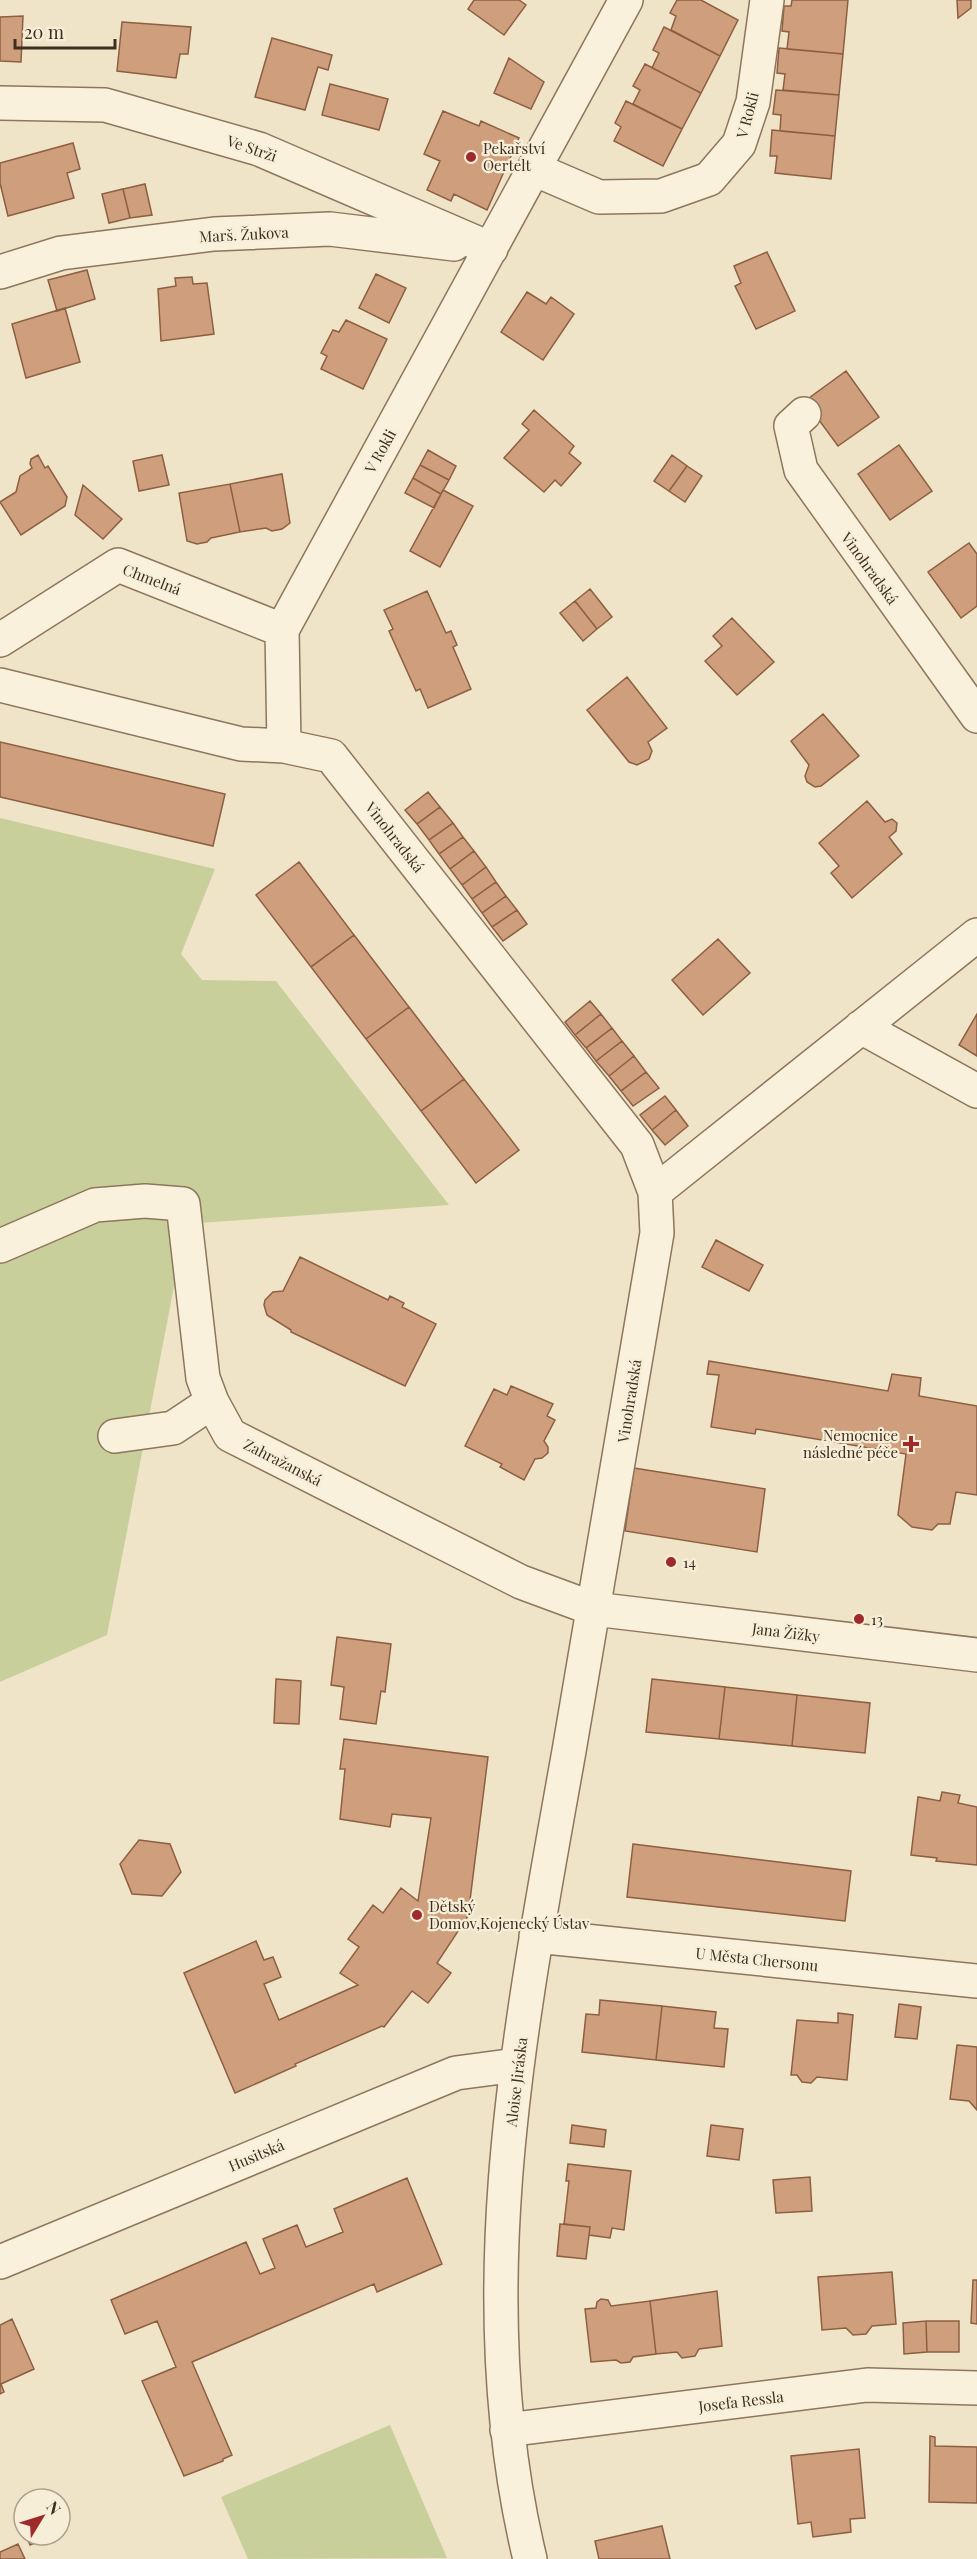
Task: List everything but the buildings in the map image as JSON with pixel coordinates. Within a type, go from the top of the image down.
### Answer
[{"type":"street","name":"V Rokli","points":[[284,746],[282,630],[626,0]]},
{"type":"street","name":"V Rokli","points":[[534,169],[599,197],[661,196],[709,179],[739,144],[753,102],[767,0]]},
{"type":"street","name":"Ve Strži","points":[[0,103],[105,105],[259,149],[491,249]]},
{"type":"street","name":"Marš. Žukova","points":[[0,272],[61,253],[214,234],[330,229],[491,249]]},
{"type":"street","name":"Vinohradská","points":[[804,414],[791,426],[801,470],[977,716]]},
{"type":"street","name":"Chmelná","points":[[0,640],[118,565],[282,630]]},
{"type":"street","name":"Vinohradská","points":[[0,686],[241,744],[284,746],[331,756],[637,1145],[655,1192],[657,1233],[594,1609]]},
{"type":"street","points":[[655,1192],[977,935]]},
{"type":"street","points":[[861,1027],[977,1091]]},
{"type":"street","name":"Zahražanská","points":[[0,1246],[95,1205],[145,1201],[183,1204],[203,1378],[212,1402],[230,1435],[521,1582],[594,1609]]},
{"type":"street","points":[[115,1436],[173,1428],[212,1402]]},
{"type":"street","name":"Jana Žižky","points":[[594,1609],[977,1655]]},
{"type":"street","name":"Aloise Jiráska","points":[[530,2559],[507,2430],[501,2308],[504,2192],[516,2065],[536,1936],[594,1609]]},
{"type":"street","name":"U Města Chersonu","points":[[536,1936],[977,1981]]},
{"type":"street","name":"Husitská","points":[[0,2262],[456,2073],[516,2065]]},
{"type":"street","name":"Josefa Ressla","points":[[507,2430],[867,2385],[977,2388]]},
{"type":"green space","points":[[0,818],[215,869],[181,954],[202,980],[276,981],[449,1205],[186,1224],[107,1635],[0,1682]]},
{"type":"green space","points":[[390,2425],[447,2558],[248,2559],[221,2497]]},
{"type":"place","name":"Pekařství Oertelt","points":[[471,157]]},
{"type":"place","name":"Nemocnice následné péče","points":[[911,1444]]},
{"type":"place","name":"14","points":[[671,1562]]},
{"type":"place","name":"13","points":[[859,1619]]},
{"type":"place","name":"Dětský Domov,Kojenecký Ústav","points":[[417,1915]]}]
